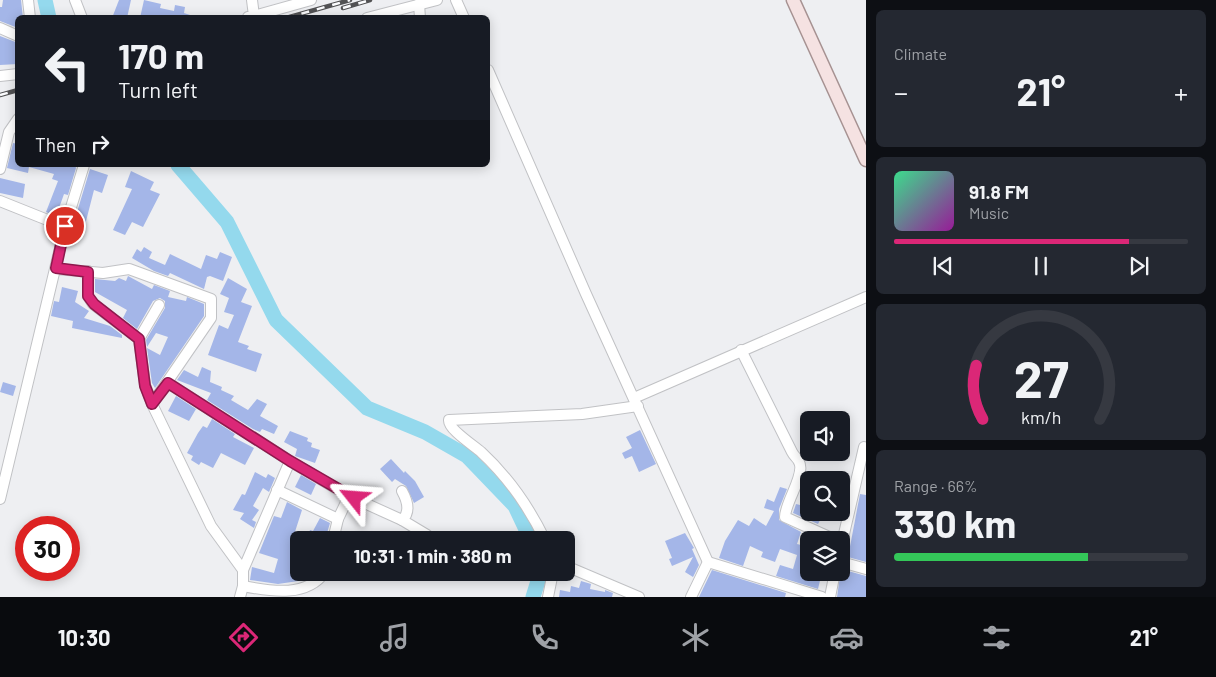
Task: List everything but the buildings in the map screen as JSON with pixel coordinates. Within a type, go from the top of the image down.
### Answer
[{"type":"main road","points":[[793,0],[866,160]]},
{"type":"street","points":[[28,0],[30,15]]},
{"type":"street","points":[[75,0],[81,15]]},
{"type":"street","points":[[251,15],[252,0]]},
{"type":"street","points":[[258,15],[311,0]]},
{"type":"street","points":[[378,15],[437,0]]},
{"type":"street","points":[[456,0],[463,15]]},
{"type":"street","points":[[418,4],[420,15]]},
{"type":"street","points":[[0,28],[15,35]]},
{"type":"street","points":[[0,76],[15,74]]},
{"type":"street","points":[[490,75],[582,285],[708,562],[822,597]]},
{"type":"street","points":[[0,169],[9,132],[15,123]]},
{"type":"street","points":[[0,499],[65,226],[83,167]]},
{"type":"street","points":[[0,201],[65,226]]},
{"type":"street","points":[[56,268],[88,272],[128,268],[211,299],[211,318],[152,404]]},
{"type":"street","points":[[88,272],[88,296],[94,304],[139,339]]},
{"type":"street","points":[[540,531],[519,494],[482,453],[450,427],[448,420],[582,414],[636,402],[741,350],[866,297]]},
{"type":"street","points":[[159,305],[139,339],[145,386],[210,526],[243,570]]},
{"type":"street","points":[[741,350],[792,452],[800,462],[800,476],[785,517],[815,531]]},
{"type":"street","points":[[168,383],[290,461],[349,496],[402,520],[420,531]]},
{"type":"street","points":[[844,531],[861,480],[864,447]]},
{"type":"street","points":[[240,597],[243,586],[243,570],[290,461]]},
{"type":"street","points":[[278,490],[338,520]]},
{"type":"street","points":[[402,491],[407,500],[408,507],[406,516],[402,520]]},
{"type":"street","points":[[335,531],[349,496]]},
{"type":"street","points":[[691,597],[708,562]]},
{"type":"street","points":[[850,565],[866,569]]},
{"type":"street","points":[[575,570],[639,597]]},
{"type":"street","points":[[243,586],[285,595],[294,595],[310,590],[320,581]]},
{"type":"street","points":[[548,597],[551,581]]},
{"type":"street","points":[[830,597],[833,581]]},
{"type":"waterway","points":[[45,0],[48,15]]},
{"type":"waterway","points":[[180,167],[227,222],[276,320],[367,408],[425,432],[467,456],[515,506],[527,531]]},
{"type":"waterway","points":[[533,597],[538,581]]},
{"type":"railway","points":[[297,15],[350,0]]},
{"type":"railway","points":[[343,8],[370,0]]},
{"type":"railway","points":[[0,95],[15,91]]},
{"type":"route","points":[[65,226],[56,268],[88,272],[88,296],[94,304],[139,339],[145,386],[152,404],[168,383],[290,461],[354,498]]}]
